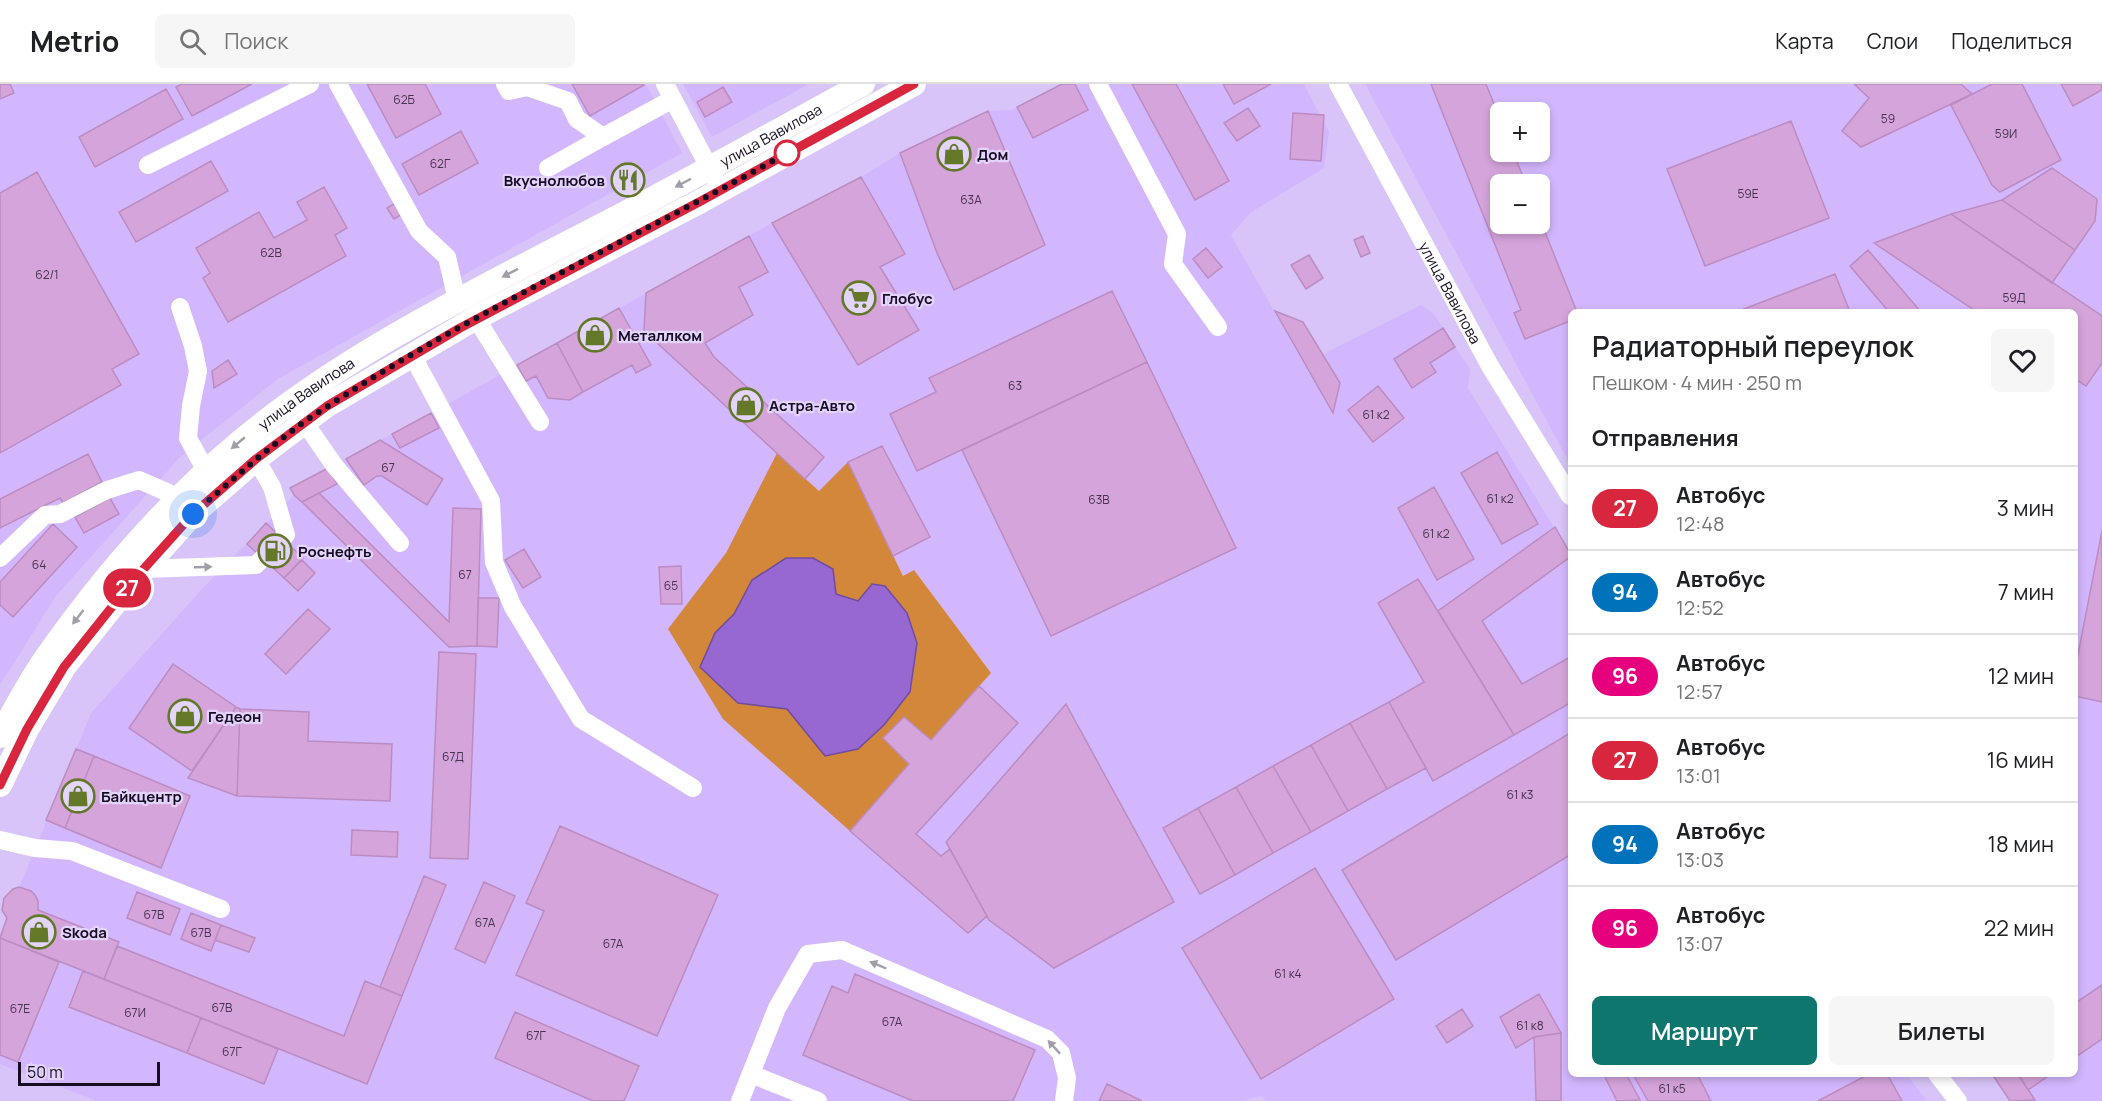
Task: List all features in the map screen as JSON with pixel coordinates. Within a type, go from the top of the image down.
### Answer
[{"type":"main road","name":"улица Вавилова","points":[[0,785],[27,729],[64,667],[144,569],[193,514],[256,459],[327,406],[716,179],[863,84]]},
{"type":"main road","name":"улица Вавилова","points":[[0,736],[46,657],[111,573],[178,497],[242,440],[315,386],[457,300],[914,84]]},
{"type":"street","points":[[148,165],[310,84]]},
{"type":"street","points":[[338,84],[419,231],[447,257],[457,300]]},
{"type":"street","points":[[505,84],[509,90],[527,87],[568,101],[577,119],[603,137]]},
{"type":"street","points":[[1098,84],[1177,234],[1173,264],[1218,327]]},
{"type":"street","name":"улица Вавилова","points":[[1338,84],[1490,366],[1568,493]]},
{"type":"street","points":[[548,168],[603,137],[669,92],[716,179]]},
{"type":"street","points":[[180,308],[193,346],[198,371],[188,438],[206,471]]},
{"type":"street","points":[[476,318],[540,422]]},
{"type":"street","points":[[412,355],[490,501],[494,562],[513,607],[581,718],[693,788]]},
{"type":"street","points":[[305,423],[334,465],[400,543]]},
{"type":"street","points":[[144,569],[256,565],[285,535],[272,487],[256,459]]},
{"type":"street","points":[[0,558],[45,515],[60,514],[107,490],[139,480],[178,497]]},
{"type":"street","points":[[0,840],[35,848],[72,851],[221,909]]},
{"type":"street","points":[[740,1101],[777,1008],[808,954],[842,950],[1047,1039],[1060,1053],[1065,1070],[1067,1078],[1064,1101]]},
{"type":"street","points":[[750,1074],[818,1101]]},
{"type":"street","points":[[1938,1077],[1958,1101]]},
{"type":"shaded area","points":[[0,84],[646,84],[682,153],[278,379],[180,457],[56,596],[0,685]]},
{"type":"shaded area","points":[[683,84],[809,84],[712,137]]},
{"type":"shaded area","points":[[1062,84],[1304,84],[1329,132],[1324,168],[1250,213],[1231,235],[1274,311],[1303,322],[1323,354],[1421,305],[1434,314],[1470,369],[1468,388],[1568,550],[1568,1077],[1908,1077],[1927,1101],[1267,1101],[1260,1096],[1243,1101],[97,1101],[0,1064],[0,934],[91,713],[202,589],[294,495],[290,488],[439,409],[759,230],[861,177],[900,153],[988,111],[1012,110]],"holes":[[[777,453],[819,491],[848,463],[903,577],[914,570],[991,673],[931,740],[904,717],[883,738],[669,629],[726,553]]]},
{"type":"shaded area","points":[[1365,84],[2102,84],[2102,1101],[2010,1101],[1994,1077],[2078,1077],[2078,309],[1568,309],[1568,460]]},
{"type":"shaded area","points":[[777,453],[819,491],[848,462],[903,576],[914,570],[991,673],[931,740],[904,717],[883,738],[909,764],[850,831],[723,719],[668,629],[726,553]]},
{"type":"shaded area","points":[[786,558],[813,558],[833,569],[836,594],[858,601],[872,584],[885,586],[907,613],[917,643],[910,692],[884,725],[858,749],[825,756],[787,709],[738,703],[700,667],[715,633],[734,614],[752,580]]},
{"type":"building","points":[[0,84],[10,84],[14,93],[0,99]]},
{"type":"building","points":[[182,84],[252,84],[192,116],[176,87]]},
{"type":"building","points":[[367,84],[425,84],[441,114],[396,138]]},
{"type":"building","points":[[572,84],[643,84],[644,85],[590,116]]},
{"type":"building","points":[[1062,84],[1075,84],[1088,110],[1033,138],[1017,107]]},
{"type":"building","points":[[1132,84],[1176,84],[1229,181],[1195,200]]},
{"type":"building","points":[[1223,84],[1271,84],[1234,104]]},
{"type":"building","points":[[1431,84],[1486,84],[1493,102],[1490,102],[1490,162],[1517,162],[1522,174],[1490,174],[1490,232]]},
{"type":"building","points":[[1854,84],[1961,84],[1972,94],[1861,147],[1842,131],[1869,98]]},
{"type":"building","points":[[1992,84],[2022,84],[2061,160],[2000,192],[1992,185],[1951,105]]},
{"type":"building","points":[[2061,84],[2102,84],[2102,90],[2073,106]]},
{"type":"building","points":[[723,87],[732,102],[705,117],[697,102]]},
{"type":"building","points":[[166,89],[183,119],[95,167],[79,137]]},
{"type":"building","points":[[1248,108],[1260,126],[1237,141],[1224,123]]},
{"type":"building","points":[[988,111],[1045,245],[954,290],[937,253],[900,153]]},
{"type":"building","points":[[1293,113],[1324,115],[1321,161],[1290,159]]},
{"type":"building","points":[[1791,121],[1829,218],[1705,266],[1667,169]]},
{"type":"building","points":[[461,131],[478,163],[419,195],[402,164]]},
{"type":"building","points":[[211,161],[228,191],[136,242],[119,212]]},
{"type":"building","points":[[2052,168],[2097,199],[2095,221],[2075,250],[2002,200]]},
{"type":"building","points":[[37,172],[139,354],[112,369],[121,385],[0,453],[0,193]]},
{"type":"building","name":"Глобус","points":[[861,177],[905,254],[880,267],[919,330],[858,365],[772,223]]},
{"type":"building","points":[[324,187],[347,228],[335,235],[346,256],[228,322],[203,278],[210,273],[196,248],[259,212],[274,238],[307,220],[297,202]]},
{"type":"building","points":[[2002,200],[2075,250],[2052,283],[1951,214]]},
{"type":"building","points":[[397,202],[404,213],[394,219],[387,208]]},
{"type":"building","points":[[1951,214],[2102,316],[2102,363],[2086,386],[2078,381],[2078,309],[1973,309],[1874,243]]},
{"type":"building","points":[[1491,234],[1546,234],[1576,309],[1568,309],[1568,322],[1525,339],[1514,313],[1521,310]]},
{"type":"building","name":"Астра-Авто","points":[[749,236],[768,272],[739,287],[753,315],[705,343],[714,357],[824,457],[805,479],[644,331],[646,293]]},
{"type":"building","points":[[1363,236],[1370,253],[1361,257],[1354,240]]},
{"type":"building","points":[[1206,248],[1222,267],[1208,278],[1193,259]]},
{"type":"building","points":[[1868,250],[1918,309],[1886,309],[1850,266]]},
{"type":"building","points":[[1309,255],[1323,278],[1306,289],[1291,265]]},
{"type":"building","points":[[1835,274],[1849,309],[1744,309]]},
{"type":"building","points":[[1112,291],[1147,362],[917,471],[890,414],[936,392],[929,378]]},
{"type":"building","points":[[619,308],[651,365],[636,373],[632,365],[583,392],[557,343]]},
{"type":"building","points":[[1275,311],[1303,322],[1340,383],[1333,413]]},
{"type":"building","points":[[1443,328],[1455,347],[1430,363],[1436,372],[1412,388],[1394,359]]},
{"type":"building","points":[[557,343],[583,392],[570,400],[548,398],[536,376],[526,381],[517,365]]},
{"type":"building","points":[[228,360],[237,374],[214,388],[212,371]]},
{"type":"building","points":[[1147,362],[1236,548],[1051,636],[962,450]]},
{"type":"building","points":[[1378,386],[1404,418],[1373,442],[1348,410]]},
{"type":"building","points":[[431,413],[439,428],[400,448],[392,434]]},
{"type":"building","points":[[380,440],[443,479],[427,505],[382,476],[377,476],[364,485],[346,459]]},
{"type":"building","points":[[882,446],[930,537],[893,556],[848,462]]},
{"type":"building","points":[[1497,452],[1538,524],[1502,544],[1461,473]]},
{"type":"building","points":[[88,454],[102,482],[63,503],[60,498],[0,528],[0,499]]},
{"type":"building","points":[[328,468],[337,484],[302,502],[294,495],[290,488]]},
{"type":"building","points":[[1434,487],[1474,559],[1437,580],[1398,508]]},
{"type":"building","points":[[319,493],[449,622],[453,508],[481,509],[477,646],[449,647],[302,502]]},
{"type":"building","points":[[110,498],[119,514],[84,533],[75,517]]},
{"type":"building","points":[[266,523],[303,558],[284,578],[247,544]]},
{"type":"building","points":[[53,524],[77,547],[13,617],[0,605],[0,582]]},
{"type":"building","points":[[1555,527],[1568,550],[1568,558],[1482,621],[1522,684],[1568,658],[1568,704],[1514,735],[1438,611]]},
{"type":"building","points":[[2102,531],[2102,702],[2078,697],[2078,654]]},
{"type":"building","points":[[524,549],[541,577],[523,588],[505,560]]},
{"type":"building","points":[[302,560],[315,573],[298,591],[284,578]]},
{"type":"building","points":[[681,566],[682,604],[661,604],[659,567]]},
{"type":"building","points":[[1418,579],[1514,735],[1433,781],[1389,702],[1424,682],[1378,603]]},
{"type":"building","points":[[478,598],[499,598],[497,647],[477,646]]},
{"type":"building","points":[[308,609],[330,629],[286,674],[265,654]]},
{"type":"building","points":[[439,652],[476,654],[468,859],[430,858]]},
{"type":"building","points":[[173,664],[236,707],[192,771],[129,728]]},
{"type":"building","points":[[979,686],[1018,723],[916,834],[941,856],[950,849],[987,916],[968,933],[850,831],[909,764],[883,738],[904,717],[931,740]]},
{"type":"building","points":[[1389,702],[1426,768],[1387,789],[1350,723]]},
{"type":"building","points":[[1066,704],[1174,902],[1054,968],[989,920],[946,842]]},
{"type":"building","points":[[236,707],[240,709],[237,796],[188,778]]},
{"type":"building","points":[[240,709],[309,712],[308,741],[392,744],[390,801],[237,796]]},
{"type":"building","points":[[1350,723],[1387,789],[1348,811],[1311,745]]},
{"type":"building","points":[[1568,734],[1568,856],[1396,960],[1342,870]]},
{"type":"building","points":[[1311,745],[1348,811],[1311,832],[1273,766]]},
{"type":"building","points":[[76,749],[94,756],[65,828],[46,820]]},
{"type":"building","points":[[94,756],[190,796],[161,868],[65,828]]},
{"type":"building","points":[[1273,766],[1311,832],[1273,853],[1236,787]]},
{"type":"building","points":[[1236,787],[1273,853],[1235,875],[1198,808]]},
{"type":"building","points":[[1198,808],[1235,875],[1200,894],[1163,828]]},
{"type":"building","points":[[560,826],[718,895],[657,1036],[516,975],[544,911],[526,903]]},
{"type":"building","points":[[352,830],[398,832],[397,857],[351,855]]},
{"type":"building","points":[[1315,868],[1394,999],[1261,1079],[1182,948]]},
{"type":"building","points":[[424,876],[446,885],[402,996],[380,987]]},
{"type":"building","points":[[484,882],[515,896],[485,963],[455,949]]},
{"type":"building","points":[[19,887],[35,895],[38,910],[119,942],[104,979],[0,938],[7,918],[2,910],[4,898],[13,889]]},
{"type":"building","points":[[137,892],[180,909],[170,935],[127,918]]},
{"type":"building","points":[[191,913],[221,925],[211,951],[181,939]]},
{"type":"building","points":[[221,925],[255,938],[249,952],[215,940]]},
{"type":"building","points":[[0,938],[59,962],[18,1062],[0,1055]]},
{"type":"building","points":[[117,946],[344,1036],[365,981],[402,996],[367,1084],[104,979]]},
{"type":"building","points":[[83,971],[201,1018],[187,1053],[69,1007]]},
{"type":"building","points":[[855,974],[1035,1050],[1013,1101],[913,1101],[803,1055],[832,986],[848,993]]},
{"type":"building","points":[[2102,985],[2102,1039],[2078,1055],[2078,1001]]},
{"type":"building","points":[[1539,994],[1561,1033],[1534,1037],[1516,1048],[1500,1017]]},
{"type":"building","points":[[1462,1009],[1473,1026],[1447,1043],[1436,1026]]},
{"type":"building","points":[[515,1012],[639,1066],[624,1101],[593,1101],[495,1058]]},
{"type":"building","points":[[201,1018],[278,1049],[264,1084],[187,1053]]},
{"type":"building","points":[[1561,1033],[1561,1101],[1536,1101],[1534,1037]]},
{"type":"building","points":[[1605,1077],[1628,1077],[1640,1100],[1617,1101]]},
{"type":"building","points":[[1635,1077],[1699,1077],[1711,1101],[1648,1101]]},
{"type":"building","points":[[1863,1077],[1889,1077],[1902,1101],[1818,1101]]},
{"type":"building","points":[[1994,1077],[2020,1077],[2035,1100],[2010,1101]]},
{"type":"building","points":[[2020,1077],[2047,1077],[2028,1090]]},
{"type":"building","points":[[1107,1084],[1142,1101],[1099,1101]]},
{"type":"bus line","name":"27","points":[[0,785],[27,729],[64,667],[131,583],[193,514],[256,459],[327,406],[412,355],[914,84]]},
{"type":"place","name":"Дом","points":[[954,154]]},
{"type":"place","name":"Вкуснолюбов","points":[[628,180]]},
{"type":"place","name":"Глобус","points":[[859,298]]},
{"type":"place","name":"Металлком","points":[[595,335]]},
{"type":"place","name":"Астра-Авто","points":[[746,405]]},
{"type":"place","name":"Роснефть","points":[[275,551]]},
{"type":"place","name":"Гедеон","points":[[185,716]]},
{"type":"place","name":"Байкцентр","points":[[78,796]]},
{"type":"place","name":"Skoda","points":[[39,932]]},
{"type":"route","points":[[193,514],[256,459],[327,406],[476,318],[701,201],[789,152],[787,153]]}]
